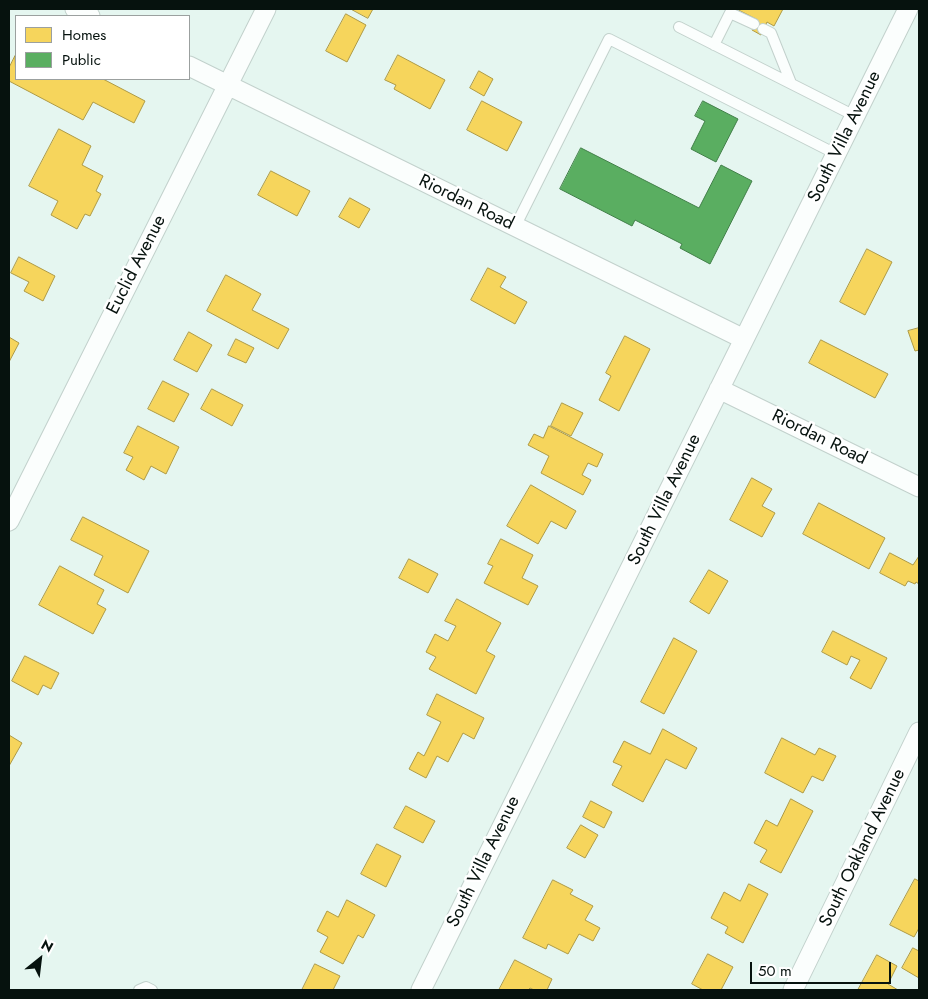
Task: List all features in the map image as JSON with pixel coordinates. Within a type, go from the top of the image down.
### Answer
[{"type":"street","points":[[76,9],[88,15]]},
{"type":"street","name":"Euclid Avenue","points":[[9,521],[266,9]]},
{"type":"street","name":"South Villa Avenue","points":[[421,990],[908,9]]},
{"type":"street","name":"Riordan Road","points":[[190,66],[744,339]]},
{"type":"street","name":"Riordan Road","points":[[719,389],[919,487]]},
{"type":"street","name":"South Oakland Avenue","points":[[793,990],[919,732]]},
{"type":"lane","points":[[714,45],[730,13],[771,33],[791,84]]},
{"type":"lane","points":[[679,28],[855,116]]},
{"type":"lane","points":[[515,227],[609,39],[836,154]]},
{"type":"lane","points":[[139,990],[146,987],[152,990]]},
{"type":"building: Homes","points":[[351,9],[373,9],[368,18]]},
{"type":"building: Homes","points":[[737,9],[783,9],[774,26],[767,22],[761,35],[752,30],[757,20]]},
{"type":"building: Homes","points":[[346,14],[366,25],[347,62],[326,51]]},
{"type":"building: Homes","points":[[398,55],[445,80],[430,109],[394,89],[396,85],[385,80]]},
{"type":"building: Homes","points":[[15,56],[15,80],[105,80],[145,101],[134,123],[93,102],[83,120],[9,81],[9,68]]},
{"type":"building: Homes","points":[[479,71],[493,79],[484,96],[470,88]]},
{"type":"building: Homes","points":[[482,101],[522,122],[507,151],[467,130]]},
{"type":"building: Homes","points":[[59,129],[91,146],[82,165],[103,176],[96,191],[101,194],[90,216],[85,214],[77,229],[51,215],[58,201],[29,186]]},
{"type":"building: Homes","points":[[271,171],[310,191],[297,216],[258,195]]},
{"type":"building: Homes","points":[[350,198],[370,209],[359,228],[339,217]]},
{"type":"building: Homes","points":[[867,249],[892,262],[865,315],[840,302]]},
{"type":"building: Homes","points":[[19,257],[55,276],[43,301],[24,291],[29,282],[11,273]]},
{"type":"building: Homes","points":[[488,268],[506,277],[500,287],[527,302],[515,324],[471,300]]},
{"type":"building: Homes","points":[[226,275],[261,294],[252,310],[289,329],[278,349],[207,311]]},
{"type":"building: Homes","points":[[919,328],[919,350],[915,351],[908,331]]},
{"type":"building: Homes","points":[[189,332],[212,345],[197,372],[174,360]]},
{"type":"building: Homes","points":[[625,336],[650,349],[619,411],[599,400],[611,376],[606,373]]},
{"type":"building: Homes","points":[[9,337],[19,343],[9,362]]},
{"type":"building: Homes","points":[[236,339],[254,348],[246,363],[228,355]]},
{"type":"building: Homes","points":[[821,340],[888,374],[875,398],[809,363]]},
{"type":"building: Homes","points":[[163,381],[189,394],[174,422],[148,409]]},
{"type":"building: Homes","points":[[212,389],[243,405],[232,426],[201,409]]},
{"type":"building: Homes","points":[[562,403],[583,413],[571,436],[551,426]]},
{"type":"building: Homes","points":[[138,426],[179,447],[166,474],[151,466],[144,480],[126,470],[133,457],[124,453]]},
{"type":"building: Homes","points":[[549,426],[603,454],[597,467],[588,463],[582,475],[591,480],[583,495],[541,473],[549,456],[528,445],[534,434],[543,438]]},
{"type":"building: Homes","points":[[752,478],[772,489],[762,506],[775,513],[762,537],[730,520]]},
{"type":"building: Homes","points":[[531,485],[576,511],[566,529],[551,521],[538,544],[507,526]]},
{"type":"building: Homes","points":[[819,503],[885,538],[869,569],[803,534]]},
{"type":"building: Homes","points":[[83,517],[149,551],[128,593],[94,575],[103,556],[71,540]]},
{"type":"building: Homes","points":[[501,539],[533,555],[522,578],[538,586],[528,605],[484,583],[493,566],[488,564]]},
{"type":"building: Homes","points":[[890,553],[913,565],[919,556],[919,584],[908,581],[905,586],[880,573]]},
{"type":"building: Homes","points":[[409,559],[438,574],[428,593],[399,578]]},
{"type":"building: Homes","points":[[60,566],[104,590],[97,604],[106,609],[93,634],[39,605]]},
{"type":"building: Homes","points":[[709,570],[728,581],[709,614],[690,602]]},
{"type":"building: Homes","points":[[457,599],[501,623],[486,651],[495,656],[476,694],[429,669],[436,657],[426,652],[435,634],[448,641],[456,626],[445,621]]},
{"type":"building: Homes","points":[[833,631],[887,658],[871,689],[850,678],[860,660],[851,656],[847,665],[822,652]]},
{"type":"building: Homes","points":[[674,638],[697,651],[664,714],[641,702]]},
{"type":"building: Homes","points":[[25,656],[59,673],[51,689],[43,685],[38,695],[12,681]]},
{"type":"building: Homes","points":[[437,694],[484,718],[474,739],[463,733],[448,762],[437,756],[426,778],[409,769],[418,752],[424,756],[441,722],[427,715]]},
{"type":"building: Homes","points":[[663,729],[697,748],[686,769],[666,759],[643,802],[612,785],[622,766],[613,762],[624,741],[650,754]]},
{"type":"building: Homes","points":[[9,735],[22,743],[9,766]]},
{"type":"building: Homes","points":[[782,738],[815,755],[819,748],[836,756],[823,781],[812,776],[803,793],[765,773]]},
{"type":"building: Homes","points":[[791,799],[813,811],[781,873],[760,862],[767,850],[754,843],[766,820],[777,826]]},
{"type":"building: Homes","points":[[591,801],[612,812],[604,828],[583,817]]},
{"type":"building: Homes","points":[[406,806],[435,821],[423,843],[394,828]]},
{"type":"building: Homes","points":[[581,825],[598,835],[585,858],[567,848]]},
{"type":"building: Homes","points":[[377,844],[401,856],[386,887],[361,874]]},
{"type":"building: Homes","points":[[915,879],[919,881],[919,928],[914,937],[890,925]]},
{"type":"building: Homes","points":[[553,880],[573,890],[570,894],[593,906],[585,920],[600,928],[593,941],[579,934],[568,954],[548,944],[546,949],[523,938]]},
{"type":"building: Homes","points":[[749,884],[768,894],[743,943],[725,933],[728,927],[711,918],[724,892],[740,901]]},
{"type":"building: Homes","points":[[347,900],[375,915],[363,938],[358,935],[343,964],[320,952],[328,937],[317,931],[327,911],[338,917]]},
{"type":"building: Homes","points":[[913,948],[919,951],[919,978],[902,968]]},
{"type":"building: Homes","points":[[708,954],[733,967],[721,990],[703,990],[692,984]]},
{"type":"building: Homes","points":[[877,955],[897,966],[888,984],[898,990],[858,990]]},
{"type":"building: Homes","points":[[515,960],[552,979],[547,990],[534,990],[530,988],[528,990],[499,990]]},
{"type":"building: Homes","points":[[315,964],[340,976],[333,990],[302,990]]},
{"type":"building: Public","points":[[703,101],[738,119],[716,162],[691,149],[705,121],[695,116]]},
{"type":"building: Public","points":[[581,148],[699,208],[721,165],[752,181],[710,264],[680,248],[682,244],[635,220],[632,226],[560,189]]}]
